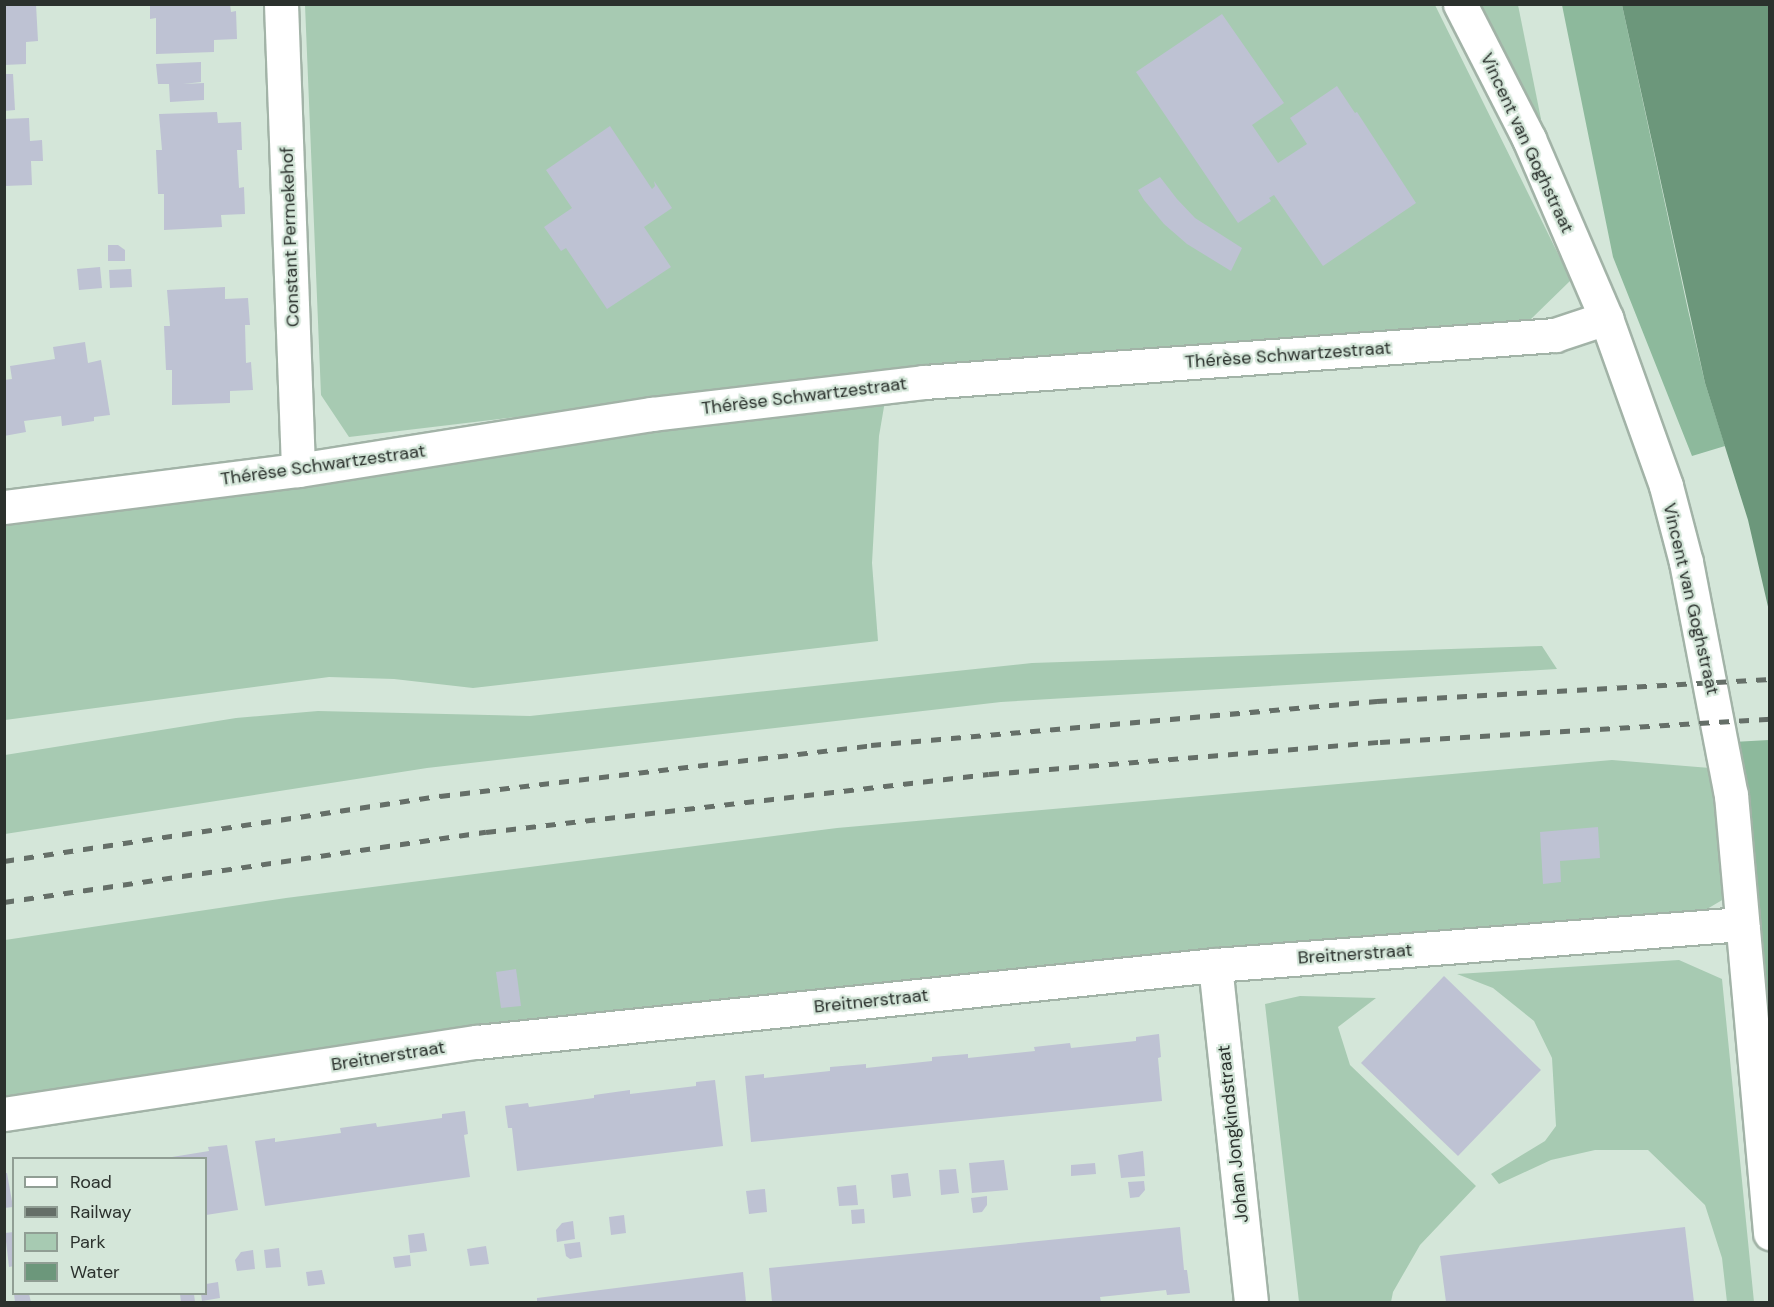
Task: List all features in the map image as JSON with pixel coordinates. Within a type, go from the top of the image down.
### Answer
[{"type":"street","name":"Constant Permekehof","points":[[281,4],[298,470]]},
{"type":"street","name":"Vincent van Goghstraat","points":[[1460,4],[1529,139],[1605,318],[1666,486],[1697,612],[1731,795],[1770,1233]]},
{"type":"street","name":"Thérèse Schwartzestraat","points":[[4,507],[298,470],[652,414],[914,383],[1555,335],[1605,318]]},
{"type":"street","name":"Breitnerstraat","points":[[4,1114],[477,1042],[1215,965],[1742,924]]},
{"type":"street","name":"Johan Jongkindstraat","points":[[1215,965],[1251,1302]]},
{"type":"green space","points":[[305,5],[1435,5],[1571,280],[1531,319],[945,366],[349,437],[321,395]]},
{"type":"green space","points":[[1476,5],[1518,5],[1541,119],[1534,119]]},
{"type":"green space","points":[[885,401],[879,436],[872,563],[878,641],[473,688],[394,679],[329,677],[5,720],[4,507]]},
{"type":"green space","points":[[1542,646],[1557,669],[1001,702],[427,768],[5,834],[5,755],[236,718],[318,711],[530,716],[1032,663]]},
{"type":"green space","points":[[1612,760],[1710,768],[1729,896],[1707,909],[1208,953],[745,998],[303,1051],[5,1096],[5,940],[286,898],[837,828]]},
{"type":"green space","points":[[1679,960],[1722,979],[1754,1302],[1727,1302],[1722,1258],[1705,1205],[1648,1150],[1595,1150],[1551,1160],[1499,1184],[1491,1174],[1545,1141],[1556,1126],[1552,1058],[1534,1021],[1493,988],[1457,974]]},
{"type":"green space","points":[[1300,996],[1376,998],[1338,1027],[1350,1065],[1476,1186],[1420,1245],[1393,1292],[1391,1302],[1299,1302],[1265,1004]]},
{"type":"shaded area","points":[[1562,5],[1622,5],[1705,383],[1725,446],[1692,456],[1613,257]]},
{"type":"shaded area","points":[[1769,740],[1769,1088],[1733,742]]},
{"type":"water","points":[[1622,5],[1769,5],[1769,611],[1748,520],[1705,383]]},
{"type":"building","points":[[4,4],[36,4],[38,41],[26,42],[26,64],[4,65]]},
{"type":"building","points":[[150,4],[230,4],[231,12],[236,11],[237,39],[214,40],[214,52],[156,54],[156,18],[150,19]]},
{"type":"building","points":[[1222,14],[1284,103],[1252,125],[1278,163],[1307,144],[1290,118],[1337,86],[1355,113],[1357,112],[1416,203],[1323,266],[1274,195],[1269,198],[1271,201],[1238,223],[1136,72]]},
{"type":"building","points":[[201,62],[201,82],[183,84],[204,83],[204,100],[170,102],[169,84],[158,84],[156,64]]},
{"type":"building","points":[[4,74],[13,74],[15,110],[4,111]]},
{"type":"building","points":[[217,112],[218,123],[241,122],[242,150],[237,150],[239,188],[244,187],[245,214],[221,215],[222,227],[164,230],[164,194],[158,194],[156,150],[162,150],[159,114]]},
{"type":"building","points":[[29,118],[30,141],[42,140],[43,161],[31,161],[32,185],[4,186],[4,119]]},
{"type":"building","points":[[610,126],[652,189],[655,186],[654,181],[672,208],[644,227],[671,267],[607,309],[566,248],[561,251],[544,227],[572,208],[546,170]]},
{"type":"building","points":[[1160,177],[1195,218],[1242,248],[1231,271],[1187,244],[1164,224],[1144,200],[1138,190]]},
{"type":"building","points":[[108,245],[118,245],[125,250],[125,261],[108,261]]},
{"type":"building","points":[[100,267],[102,288],[79,290],[77,269]]},
{"type":"building","points":[[131,269],[132,287],[110,288],[109,270]]},
{"type":"building","points":[[225,287],[225,299],[248,298],[250,325],[245,325],[246,363],[251,362],[253,390],[230,391],[230,403],[172,405],[172,370],[166,370],[164,326],[170,326],[167,290]]},
{"type":"building","points":[[85,342],[88,363],[101,360],[110,415],[94,417],[94,421],[62,426],[61,416],[24,421],[26,432],[4,436],[4,380],[12,379],[10,366],[55,359],[53,347]]},
{"type":"building","points":[[1598,827],[1600,858],[1560,861],[1561,882],[1543,884],[1540,832]]},
{"type":"building","points":[[516,969],[521,1006],[501,1008],[496,972]]},
{"type":"building","points":[[1444,976],[1541,1070],[1458,1156],[1361,1063]]},
{"type":"building","points":[[1159,1034],[1161,1057],[1158,1058],[1162,1101],[751,1142],[745,1076],[764,1074],[764,1078],[830,1071],[830,1067],[866,1064],[866,1068],[932,1061],[932,1057],[968,1054],[968,1058],[1035,1051],[1034,1047],[1070,1043],[1071,1048],[1136,1041],[1136,1037]]},
{"type":"building","points":[[715,1080],[723,1146],[517,1171],[512,1128],[508,1128],[505,1106],[528,1103],[529,1107],[594,1098],[594,1095],[630,1090],[630,1094],[696,1086],[696,1082]]},
{"type":"building","points":[[465,1111],[468,1134],[464,1135],[470,1177],[265,1206],[255,1141],[275,1138],[275,1142],[341,1133],[340,1128],[376,1123],[377,1127],[442,1118],[442,1114]]},
{"type":"building","points":[[227,1145],[238,1210],[207,1215],[207,1157],[172,1157],[209,1151],[208,1147]]},
{"type":"building","points":[[1143,1151],[1145,1176],[1121,1178],[1118,1155]]},
{"type":"building","points":[[1004,1160],[1008,1190],[972,1193],[969,1163]]},
{"type":"building","points":[[1095,1163],[1096,1174],[1071,1176],[1071,1165]]},
{"type":"building","points":[[956,1169],[959,1193],[941,1195],[939,1170]]},
{"type":"building","points":[[4,1173],[7,1173],[12,1207],[4,1208]]},
{"type":"building","points":[[908,1173],[911,1196],[893,1198],[891,1175]]},
{"type":"building","points":[[1144,1181],[1145,1190],[1139,1197],[1130,1198],[1128,1182]]},
{"type":"building","points":[[856,1185],[858,1205],[839,1206],[837,1187]]},
{"type":"building","points":[[765,1189],[767,1212],[749,1214],[746,1191]]},
{"type":"building","points":[[987,1196],[987,1205],[982,1212],[973,1213],[971,1198]]},
{"type":"building","points":[[864,1209],[865,1223],[852,1224],[851,1210]]},
{"type":"building","points":[[624,1215],[626,1233],[611,1235],[609,1217]]},
{"type":"building","points":[[573,1221],[575,1239],[557,1242],[556,1230],[562,1223]]},
{"type":"building","points":[[1180,1227],[1184,1270],[1187,1270],[1190,1293],[1167,1295],[1166,1290],[1100,1297],[1101,1302],[772,1302],[769,1268]]},
{"type":"building","points":[[1685,1227],[1694,1302],[1446,1302],[1440,1256]]},
{"type":"building","points":[[12,1232],[12,1266],[9,1267],[5,1233]]},
{"type":"building","points":[[424,1233],[427,1251],[410,1253],[408,1235]]},
{"type":"building","points":[[580,1242],[582,1257],[570,1259],[566,1256],[564,1244]]},
{"type":"building","points":[[486,1246],[489,1264],[470,1266],[467,1249]]},
{"type":"building","points":[[279,1248],[281,1267],[266,1268],[264,1250]]},
{"type":"building","points":[[253,1250],[255,1269],[237,1271],[235,1260],[241,1252]]},
{"type":"building","points":[[410,1255],[411,1266],[395,1268],[393,1257]]},
{"type":"building","points":[[322,1270],[325,1284],[308,1286],[306,1272]]},
{"type":"building","points":[[743,1272],[746,1302],[537,1302],[537,1298]]},
{"type":"building","points":[[218,1282],[220,1298],[202,1301],[201,1295],[207,1295],[207,1284]]},
{"type":"building","points":[[14,1295],[29,1295],[31,1302],[15,1302]]},
{"type":"building","points":[[180,1295],[194,1295],[195,1302],[181,1302]]},
{"type":"railway","points":[[4,861],[440,796],[871,745],[1377,701],[1770,679]]},
{"type":"railway","points":[[4,902],[486,832],[989,774],[1380,742],[1770,719]]}]
